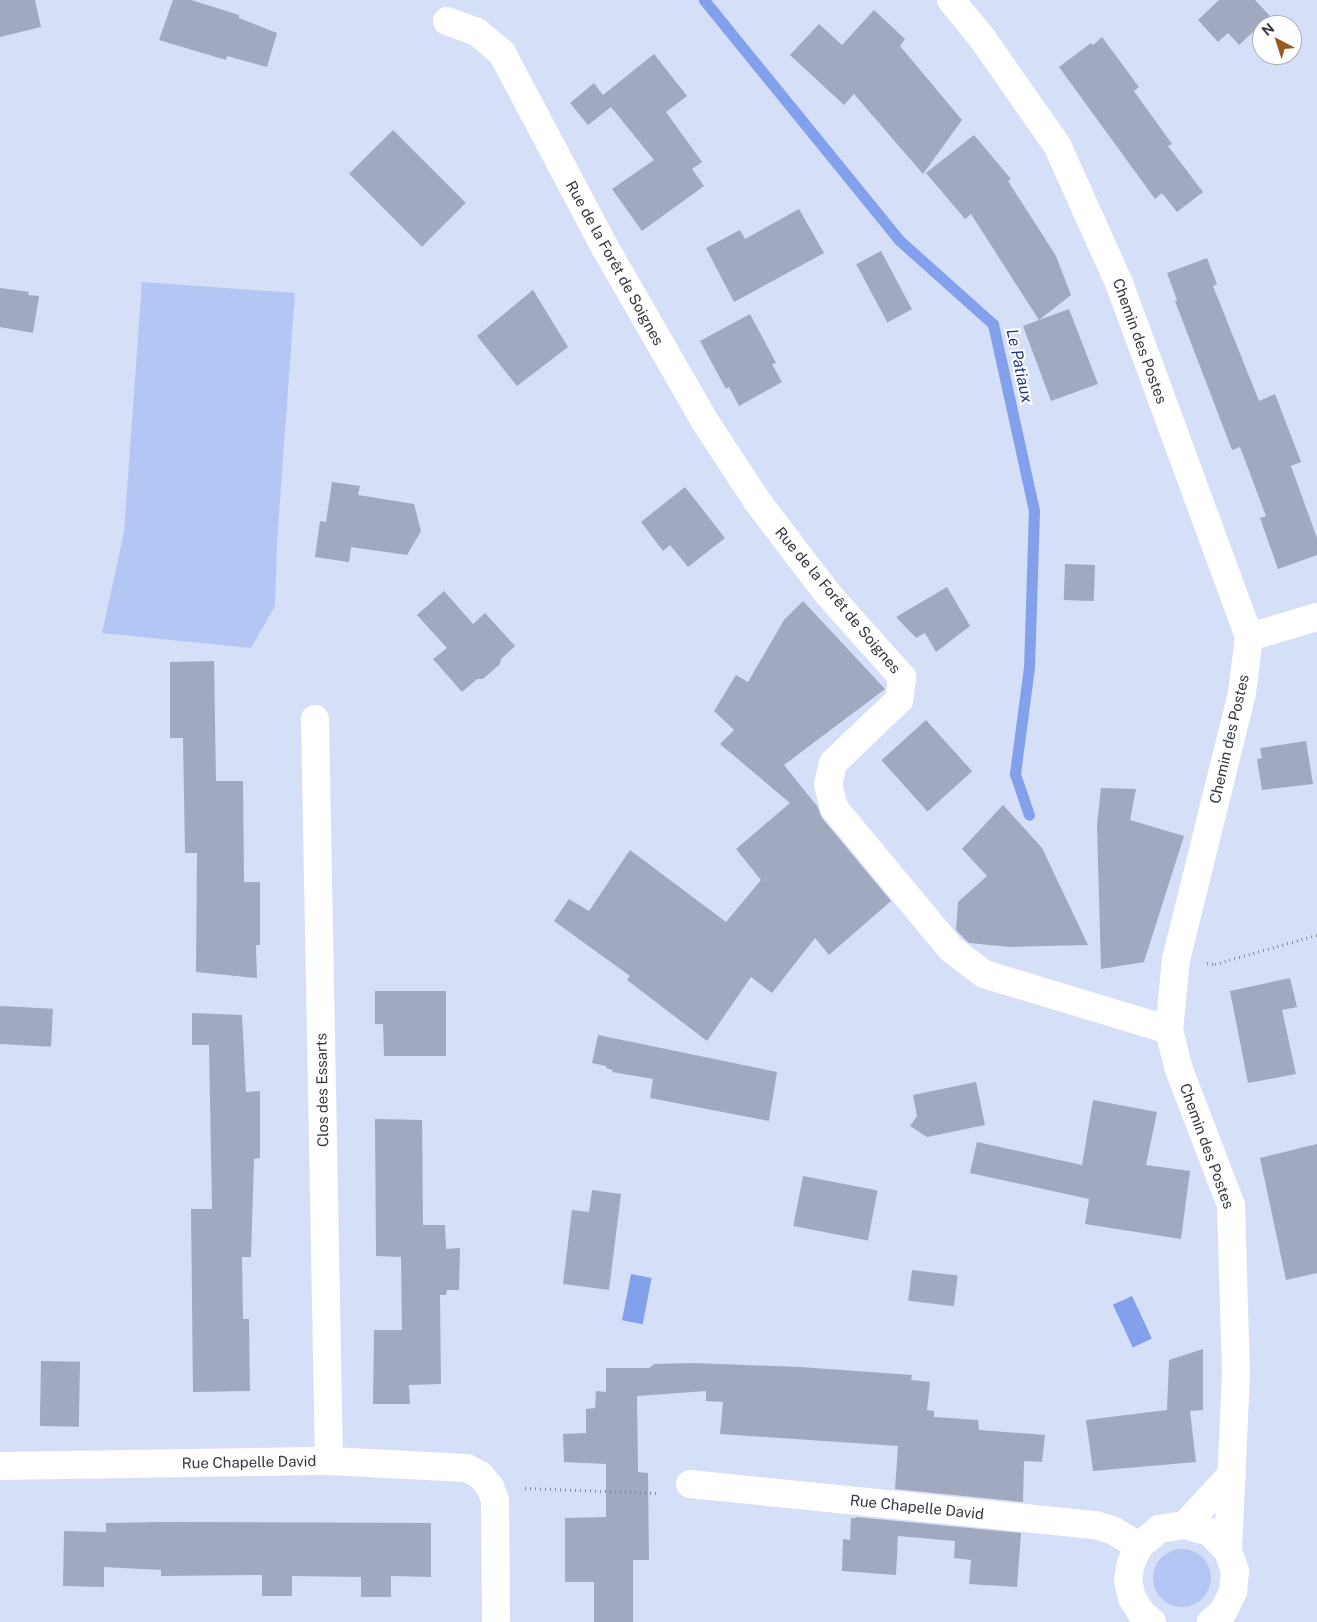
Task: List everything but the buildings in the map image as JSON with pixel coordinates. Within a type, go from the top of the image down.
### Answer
[{"type":"street","name":"Chemin des Postes","points":[[951,0],[982,38],[1057,145],[1119,283],[1249,637],[1242,693],[1176,959],[1169,1030],[1178,1067],[1231,1205],[1236,1374],[1228,1551]]},
{"type":"street","name":"Rue de la Forêt de Soignes","points":[[447,21],[477,32],[502,53],[607,251],[704,420],[757,501],[827,593],[902,677],[899,700],[833,763],[828,784],[834,808],[951,949],[984,974],[1169,1030]]},
{"type":"street","points":[[1249,637],[1317,617]]},
{"type":"street","name":"Clos des Essarts","points":[[315,719],[329,1461]]},
{"type":"street","name":"Rue Chapelle David","points":[[0,1466],[329,1461],[466,1468],[480,1475],[490,1487]]},
{"type":"street","points":[[1185,1525],[1232,1474]]},
{"type":"street","name":"Rue Chapelle David","points":[[690,1484],[1096,1525],[1114,1530],[1139,1546]]},
{"type":"street","points":[[490,1487],[495,1500],[496,1622]]},
{"type":"street","points":[[1144,1619],[1132,1598],[1128,1580],[1131,1563],[1139,1546],[1159,1529],[1185,1525],[1210,1532],[1228,1551],[1235,1571],[1233,1592],[1222,1619]]},
{"type":"path","points":[[1215,964],[1317,935]]},
{"type":"path","points":[[490,1487],[666,1493],[690,1484]]},
{"type":"shaded area","points":[[142,282],[295,293],[277,542],[275,606],[251,648],[102,633],[124,532]]},
{"type":"shaded area","points":[[1182,1549],[1193,1551],[1203,1557],[1209,1567],[1211,1578],[1209,1589],[1203,1599],[1193,1605],[1182,1607],[1171,1605],[1161,1599],[1155,1589],[1153,1578],[1155,1567],[1161,1557],[1171,1551]]},
{"type":"water","points":[[631,1274],[652,1278],[643,1324],[622,1320]]},
{"type":"water","points":[[1132,1296],[1152,1339],[1133,1347],[1113,1305]]},
{"type":"waterway","name":"Le Patiaux","points":[[704,0],[899,240],[993,324],[1034,510],[1029,667],[1015,774],[1029,815]]}]
